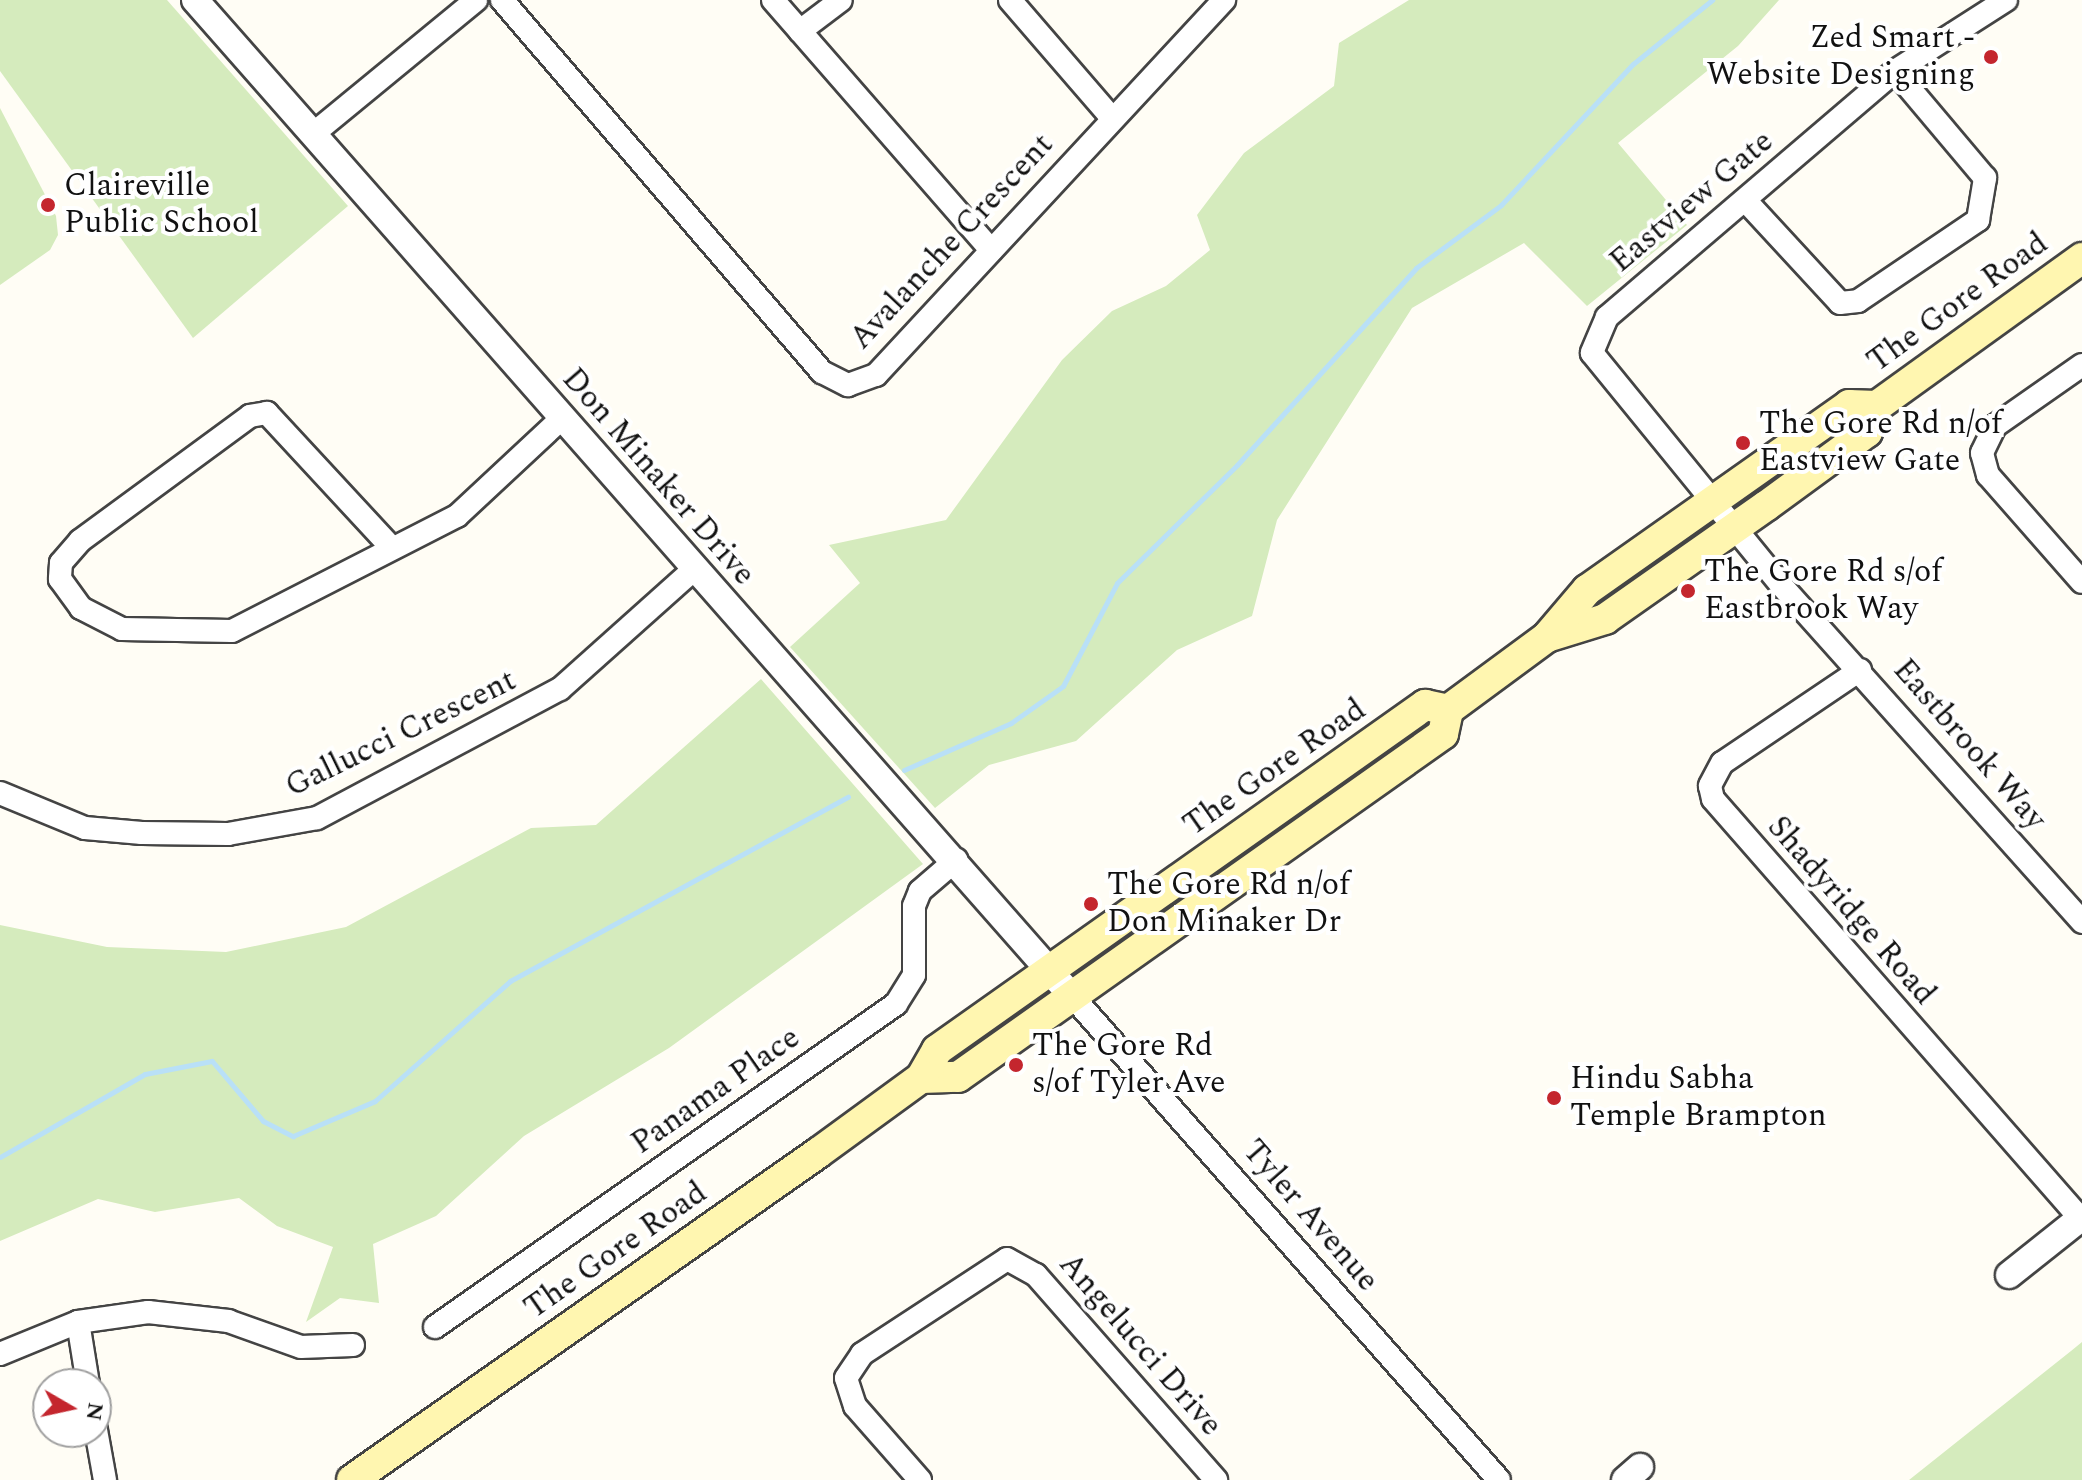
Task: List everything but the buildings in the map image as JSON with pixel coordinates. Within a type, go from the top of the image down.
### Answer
[{"type":"main road","name":"The Gore Road","points":[[1547,637],[1605,619],[1735,527],[1867,432],[1877,406],[2082,258]]},
{"type":"main road","name":"The Gore Road","points":[[921,1078],[958,1077],[1443,734],[1448,710],[1547,637],[1587,590],[1849,405],[1877,406]]},
{"type":"main road","name":"The Gore Road","points":[[352,1480],[921,1078],[937,1050],[1425,705],[1448,710]]},
{"type":"street","name":"Don Minaker Drive","points":[[195,0],[842,739],[956,860],[1072,996]]},
{"type":"street","points":[[313,134],[476,0]]},
{"type":"street","name":"Avalanche Crescent","points":[[502,0],[834,381],[876,375],[1111,117],[1224,0]]},
{"type":"street","points":[[773,0],[991,250]]},
{"type":"street","points":[[800,31],[841,0]]},
{"type":"street","points":[[1010,0],[1111,117]]},
{"type":"street","name":"Eastview Gate","points":[[1715,500],[1610,382],[1592,341],[1607,317],[1895,71],[2006,0]]},
{"type":"street","points":[[1745,200],[1840,303],[1858,301],[1978,220],[1985,178],[1895,71]]},
{"type":"street","points":[[2082,365],[1995,426],[1982,453],[1988,475],[2082,582]]},
{"type":"street","points":[[391,547],[267,413],[250,416],[80,541],[61,563],[60,579],[81,608],[122,629],[232,631],[391,547],[457,516],[562,418]]},
{"type":"street","name":"Eastbrook Way","points":[[1715,500],[1735,527],[2082,922]]},
{"type":"street","name":"Gallucci Crescent","points":[[0,793],[85,828],[142,833],[228,834],[317,818],[560,689],[694,569]]},
{"type":"street","name":"Shadyridge Road","points":[[1860,670],[1722,763],[1710,786],[1713,799],[2081,1218]]},
{"type":"street","name":"Panama Place","points":[[435,1327],[896,1004],[914,975],[917,899],[956,860]]},
{"type":"street","name":"Tyler Avenue","points":[[1072,996],[1499,1480]]},
{"type":"street","points":[[2009,1275],[2081,1218]]},
{"type":"street","name":"Angelucci Drive","points":[[920,1480],[855,1406],[846,1378],[862,1354],[1007,1259],[1036,1275],[1216,1480]]},
{"type":"street","points":[[0,1354],[78,1322],[173,1313],[228,1321],[301,1347],[353,1345]]},
{"type":"street","points":[[78,1322],[85,1368]]},
{"type":"street","points":[[99,1448],[105,1480]]},
{"type":"green space","points":[[0,0],[167,0],[348,206],[193,338],[0,71]]},
{"type":"green space","points":[[1409,0],[1779,0],[1738,46],[1618,143],[1687,225],[1587,306],[1524,243],[1412,308],[1277,520],[1252,616],[1177,650],[1076,741],[989,765],[935,808],[790,647],[860,583],[829,545],[946,520],[1062,360],[1112,311],[1166,286],[1210,250],[1197,215],[1244,153],[1334,86],[1339,43]]},
{"type":"green space","points":[[0,108],[56,216],[58,235],[50,250],[0,285]]},
{"type":"green space","points":[[761,679],[923,864],[669,1048],[524,1136],[436,1216],[373,1244],[379,1303],[340,1298],[306,1322],[333,1247],[277,1226],[239,1198],[155,1212],[98,1199],[0,1241],[0,925],[107,947],[226,952],[346,927],[531,828],[596,825]]},
{"type":"green space","points":[[2082,1342],[2082,1480],[1909,1480],[2071,1351]]},
{"type":"waterway","points":[[904,770],[1011,723],[1063,686],[1117,583],[1237,465],[1416,268],[1501,205],[1633,64],[1712,0]]},
{"type":"waterway","points":[[0,1157],[145,1074],[212,1061],[263,1121],[293,1136],[375,1101],[510,981],[848,797]]},
{"type":"place","name":"Zed Smart - Website Designing","points":[[1991,57]]},
{"type":"place","name":"Claireville Public School","points":[[48,205]]},
{"type":"place","name":"The Gore Rd n/of Eastview Gate","points":[[1743,443]]},
{"type":"place","name":"The Gore Rd s/of Eastbrook Way","points":[[1688,591]]},
{"type":"place","name":"The Gore Rd n/of Don Minaker Dr","points":[[1091,904]]},
{"type":"place","name":"The Gore Rd s/of Tyler Ave","points":[[1016,1065]]},
{"type":"place","name":"Hindu Sabha Temple Brampton","points":[[1554,1098]]}]
